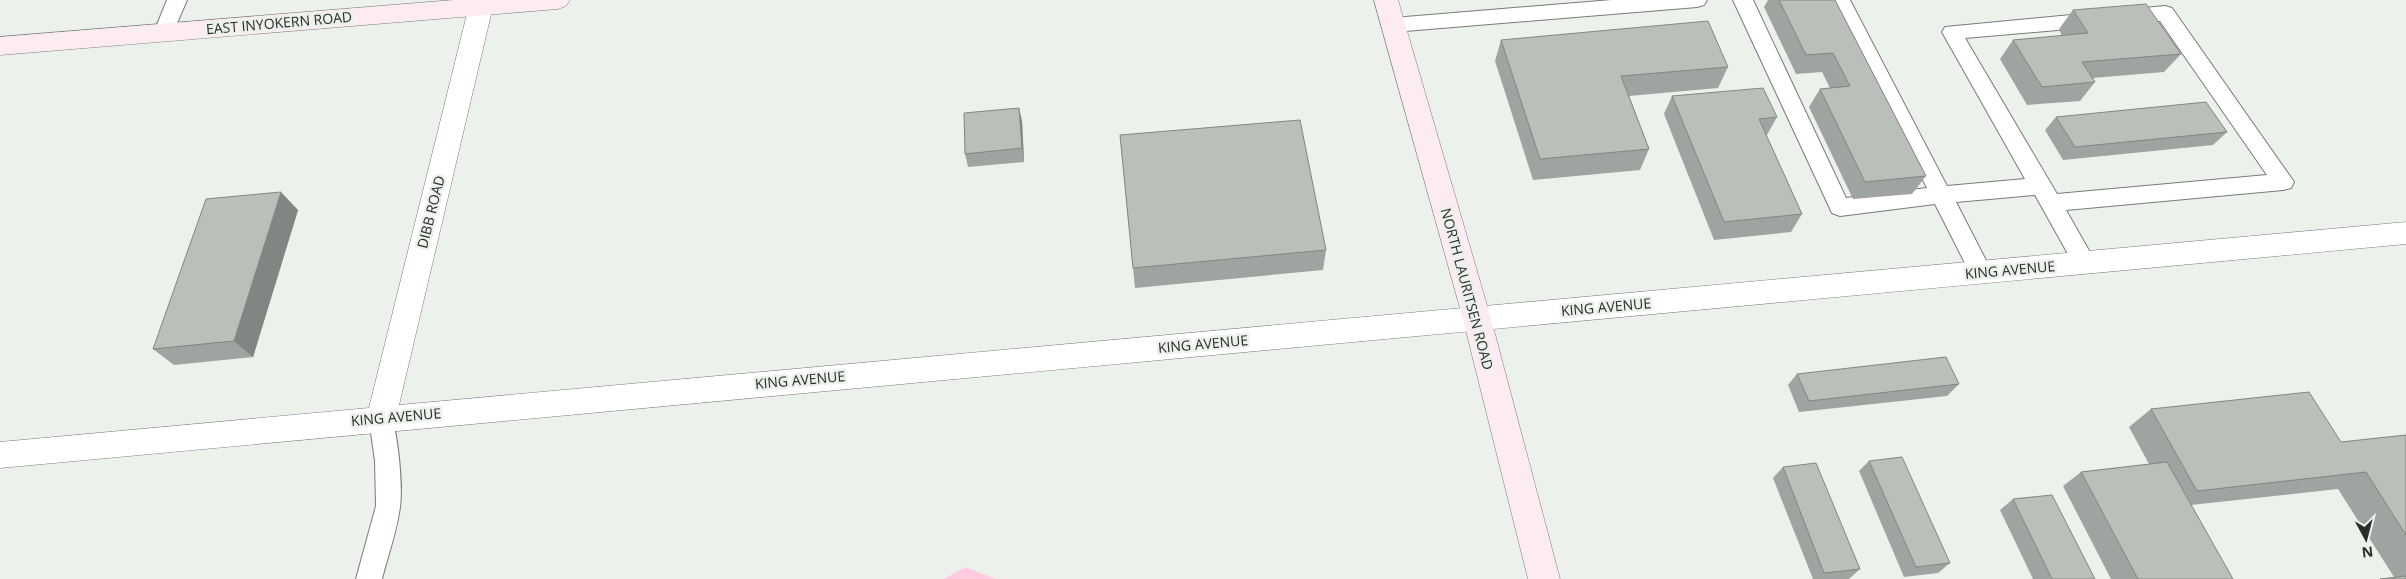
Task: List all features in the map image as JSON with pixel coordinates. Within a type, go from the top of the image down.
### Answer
[{"type":"street","name":"EAST INYOKERN ROAD","points":[[0,46],[558,0]]},
{"type":"street","name":"DIBB ROAD","points":[[381,418],[481,6]]},
{"type":"street","name":"NORTH LAURITSEN ROAD","points":[[1390,13],[1477,319],[1544,579]]},
{"type":"street","name":"KING AVENUE","points":[[0,455],[381,418],[2406,233]]},
{"type":"lane","points":[[164,32],[177,0]]},
{"type":"lane","points":[[1390,13],[1697,0]]},
{"type":"lane","points":[[1743,0],[1840,207],[1941,195],[2046,194],[2283,182],[2165,14],[1952,32],[2046,194],[2085,263]]},
{"type":"lane","points":[[1840,0],[1981,272]]},
{"type":"lane","points":[[369,579],[388,506],[387,461],[381,418]]},
{"type":"shaded area","points":[[965,567],[996,579],[944,579]]},
{"type":"building","points":[[1779,0],[1835,0],[1926,176],[1865,182],[1820,89],[1850,86],[1833,53],[1806,55]]},
{"type":"building","points":[[2146,4],[2181,54],[2082,62],[2095,82],[2042,87],[2013,40],[2088,33],[2073,10]]},
{"type":"building","points":[[1708,21],[1728,67],[1621,76],[1649,149],[1540,159],[1501,40]]},
{"type":"building","points":[[1763,88],[1777,117],[1759,119],[1802,214],[1724,222],[1672,96]]},
{"type":"building","points":[[2206,102],[2227,132],[2075,147],[2056,117]]},
{"type":"building","points":[[1019,108],[1022,148],[965,154],[964,113]]},
{"type":"building","points":[[1300,120],[1326,250],[1133,268],[1120,135]]},
{"type":"building","points":[[281,192],[234,341],[153,349],[206,199]]},
{"type":"building","points":[[1946,357],[1959,384],[1809,401],[1797,374]]},
{"type":"building","points":[[2309,392],[2341,442],[2406,435],[2406,535],[2366,472],[2197,491],[2151,409]]},
{"type":"building","points":[[1902,457],[1950,563],[1916,567],[1869,461]]},
{"type":"building","points":[[2167,462],[2233,579],[2138,579],[2081,472]]},
{"type":"building","points":[[1816,463],[1860,569],[1824,573],[1783,467]]},
{"type":"building","points":[[2052,495],[2095,579],[2052,579],[2013,499]]},
{"type":"building","points":[[2406,576],[2406,579],[2380,579]]}]
